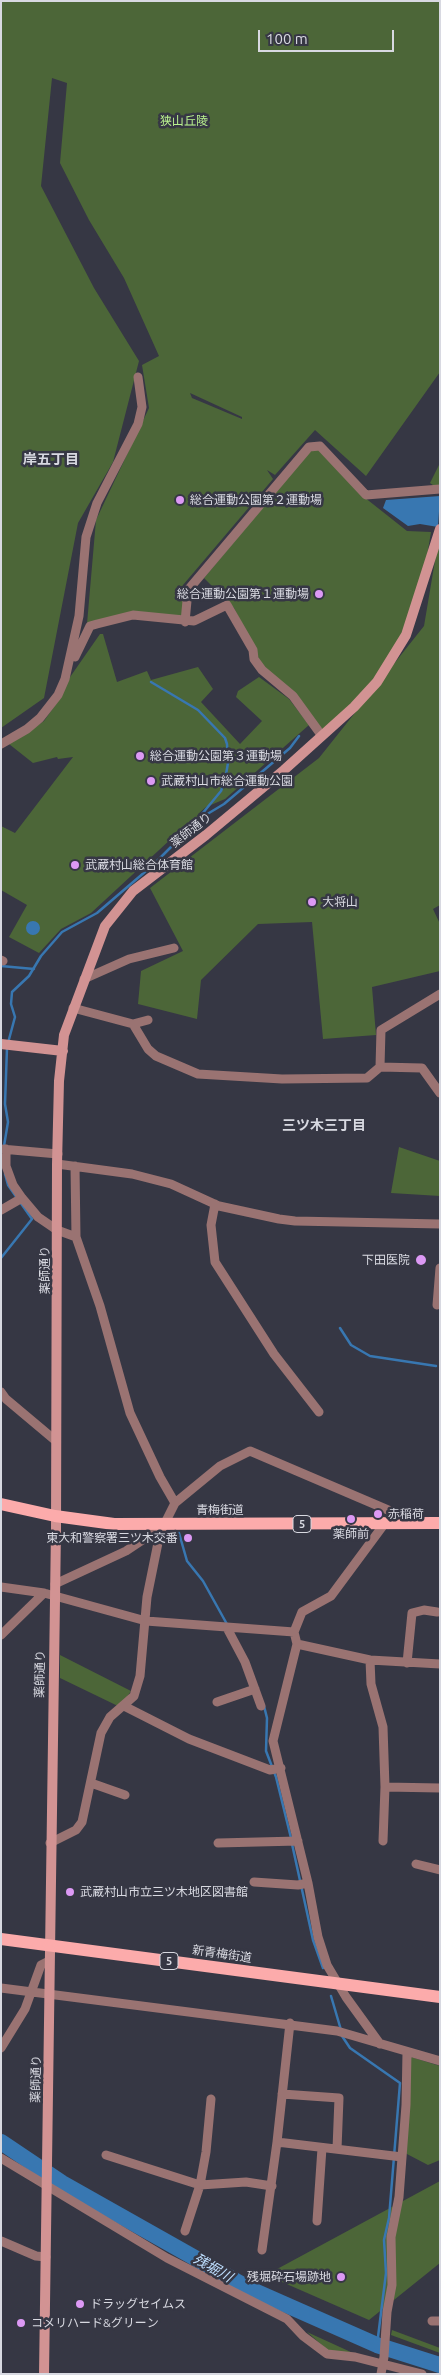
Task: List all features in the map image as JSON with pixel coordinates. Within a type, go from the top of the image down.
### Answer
[{"type":"main road","name":"青梅街道","points":[[1,1504],[55,1516],[101,1523],[440,1523]]},
{"type":"main road","name":"新青梅街道","points":[[1,1939],[440,1997]]},
{"type":"street","points":[[67,673],[78,616],[86,537],[97,503],[138,424],[142,407],[138,377]]},
{"type":"street","points":[[185,622],[188,590],[309,447],[320,446],[366,495],[440,489]]},
{"type":"street","name":"薬師通り","points":[[44,2374],[50,1945],[50,1594],[55,1584],[57,1159],[59,1081],[64,1035],[105,926],[133,891],[206,835],[322,736],[354,707],[377,682],[406,635],[440,529]]},
{"type":"street","points":[[1,744],[27,729],[40,718],[58,695],[90,626],[133,616],[185,622],[194,621],[227,605],[253,650],[254,659],[262,670],[293,696],[322,736]]},
{"type":"street","points":[[84,979],[129,959],[174,948]]},
{"type":"street","points":[[380,1067],[380,1030],[440,994]]},
{"type":"street","points":[[73,1008],[133,1024],[148,1020]]},
{"type":"street","points":[[133,1024],[148,1049],[156,1056],[198,1074],[282,1079],[367,1078],[380,1067],[422,1068],[440,1093]]},
{"type":"street","points":[[5,1044],[63,1051]]},
{"type":"street","points":[[76,1238],[58,1230],[38,1217],[18,1200],[6,1166],[4,1149],[57,1159],[75,1166],[132,1174],[171,1184],[215,1204],[252,1214],[295,1221],[440,1224]]},
{"type":"street","points":[[75,1166],[76,1238],[100,1306],[130,1413],[160,1477],[176,1503]]},
{"type":"street","points":[[1,1210],[18,1200]]},
{"type":"street","points":[[215,1204],[211,1225],[215,1262],[274,1354],[319,1412]]},
{"type":"street","points":[[437,1305],[440,1268]]},
{"type":"street","points":[[3,1398],[56,1441]]},
{"type":"street","points":[[50,1843],[76,1830],[82,1822],[101,1733],[110,1717],[134,1696],[140,1676],[147,1597],[160,1533],[176,1503],[220,1466],[250,1451],[393,1513],[390,1523],[331,1596],[302,1612],[294,1632],[297,1644],[273,1742],[281,1768],[293,1842],[303,1884],[327,1965],[337,1984],[380,2044]]},
{"type":"street","points":[[55,1584],[126,1551],[165,1524]]},
{"type":"street","points":[[1,1587],[50,1594],[146,1621],[294,1632]]},
{"type":"street","points":[[1,1635],[50,1594]]},
{"type":"street","points":[[407,1663],[412,1613],[424,1610],[437,1612]]},
{"type":"street","points":[[230,1628],[261,1706]]},
{"type":"street","points":[[297,1644],[370,1660],[440,1664]]},
{"type":"street","points":[[370,1660],[371,1684],[383,1727],[385,1787],[383,1841]]},
{"type":"street","points":[[217,1702],[255,1690]]},
{"type":"street","points":[[124,1706],[189,1739],[270,1770],[281,1768]]},
{"type":"street","points":[[91,1783],[125,1795]]},
{"type":"street","points":[[385,1787],[440,1788]]},
{"type":"street","points":[[218,1843],[293,1842]]},
{"type":"street","points":[[416,1864],[440,1870]]},
{"type":"street","points":[[254,1882],[303,1884]]},
{"type":"street","points":[[1,2048],[17,2026],[41,1965],[49,1961]]},
{"type":"street","points":[[1,1988],[290,2023],[341,2032],[440,2061]]},
{"type":"street","points":[[262,2250],[272,2186],[290,2023]]},
{"type":"street","points":[[383,2365],[386,2312],[392,2284],[391,2237],[396,2216],[398,2156],[406,2105],[407,2052]]},
{"type":"street","points":[[282,2094],[339,2098],[337,2149]]},
{"type":"street","points":[[184,2231],[200,2186],[206,2152],[211,2099]]},
{"type":"street","points":[[277,2142],[398,2156]]},
{"type":"street","points":[[317,2221],[322,2148]]},
{"type":"street","points":[[106,2155],[200,2186],[246,2182],[272,2186]]},
{"type":"street","points":[[1,2158],[167,2258],[287,2319],[303,2336],[327,2354],[355,2357],[422,2374]]},
{"type":"street","points":[[1,2241],[30,2254],[46,2257]]},
{"type":"green space","name":"狭山丘陵","points":[[1,1],[440,1],[440,372],[366,476],[315,430],[275,475],[267,470],[273,479],[183,585],[184,617],[132,612],[87,624],[96,520],[149,408],[142,365],[159,356],[124,278],[89,220],[60,163],[67,83],[52,78],[41,186],[94,288],[139,361],[113,462],[78,523],[44,698],[1,728]],"holes":[[[190,393],[242,417],[242,419],[192,398]]]},
{"type":"green space","name":"総合運動公園第１運動場","points":[[319,449],[364,497],[407,531],[431,532],[423,580],[404,631],[380,678],[326,738],[264,669],[234,608],[204,578],[310,450]]},
{"type":"green space","points":[[440,463],[440,490],[430,483]]},
{"type":"green space","points":[[440,531],[440,905],[433,909],[440,924],[440,971],[372,987],[376,1035],[323,1039],[312,922],[258,924],[201,980],[197,1019],[138,1004],[141,971],[183,951],[150,888],[319,758],[424,626]]},
{"type":"green space","name":"武蔵村山市総合運動公園","points":[[100,634],[103,634],[117,682],[147,671],[151,680],[198,667],[213,689],[201,702],[240,744],[262,721],[236,697],[238,691],[259,677],[289,699],[309,725],[225,799],[206,807],[198,814],[205,822],[192,833],[185,826],[91,913],[61,929],[39,953],[9,937],[27,905],[1,890],[1,826],[15,833],[73,757],[58,759],[57,757],[33,763],[9,744],[44,721],[61,697],[68,680]]},
{"type":"green space","points":[[399,1147],[440,1161],[440,1196],[391,1193]]},
{"type":"green space","points":[[60,1655],[131,1691],[120,1707],[60,1678]]},
{"type":"green space","points":[[411,2057],[440,2066],[440,2160],[428,2165],[405,2153]]},
{"type":"green space","points":[[440,2181],[440,2263],[369,2320],[266,2275]]},
{"type":"green space","points":[[392,2330],[440,2348],[440,2353],[391,2335]]},
{"type":"green space","points":[[307,2332],[353,2353],[330,2352]]},
{"type":"water","points":[[440,496],[438,527],[420,524],[408,526],[383,508],[386,500]]},
{"type":"water","points":[[33,921],[38,923],[40,928],[38,933],[33,935],[28,933],[26,928],[28,923]]},
{"type":"waterway","points":[[151,682],[198,710],[225,738],[228,763],[225,780],[221,791],[202,814],[203,817]]},
{"type":"waterway","points":[[8,1043],[15,1017],[11,1004],[12,992],[29,976],[41,956],[62,932],[97,913],[153,865],[199,819],[224,804],[290,748],[299,736]]},
{"type":"waterway","points":[[1,966],[34,969]]},
{"type":"waterway","points":[[4,1146],[8,1122],[5,1104],[7,1048]]},
{"type":"waterway","points":[[5,1174],[8,1185],[17,1198]]},
{"type":"waterway","points":[[1,1258],[32,1219],[20,1202]]},
{"type":"waterway","points":[[340,1328],[351,1345],[370,1356],[436,1366]]},
{"type":"waterway","points":[[179,1533],[187,1561],[203,1581],[228,1626]]},
{"type":"waterway","points":[[264,1706],[267,1718],[266,1751],[276,1777],[291,1838]]},
{"type":"waterway","points":[[292,1844],[313,1940],[323,1968]]},
{"type":"waterway","points":[[331,1996],[341,2030]]},
{"type":"waterway","points":[[342,2036],[350,2048],[400,2083],[389,2218],[384,2240],[386,2273],[377,2345]]},
{"type":"waterway","name":"残堀川","points":[[1,2142],[62,2183],[250,2289],[377,2345],[440,2365]]},
{"type":"place","name":"総合運動公園第２運動場","points":[[180,500]]},
{"type":"place","name":"総合運動公園第１運動場","points":[[319,594]]},
{"type":"place","name":"総合運動公園第３運動場","points":[[140,756]]},
{"type":"place","name":"武蔵村山市総合運動公園","points":[[151,781]]},
{"type":"place","name":"武蔵村山総合体育館","points":[[75,865]]},
{"type":"place","name":"大将山","points":[[312,902]]},
{"type":"place","name":"下田医院","points":[[421,1260]]},
{"type":"place","name":"赤稲荷","points":[[378,1514]]},
{"type":"place","name":"薬師前","points":[[351,1519]]},
{"type":"place","name":"東大和警察署三ツ木交番","points":[[188,1538]]},
{"type":"place","name":"武蔵村山市立三ツ木地区図書館","points":[[70,1892]]},
{"type":"place","name":"残堀砕石場跡地","points":[[341,2277]]},
{"type":"place","name":"ドラッグセイムス","points":[[80,2304]]},
{"type":"place","name":"コメリハード&グリーン","points":[[21,2323]]},
{"type":"district","name":"岸五丁目","points":[[51,459]]},
{"type":"district","name":"三ツ木三丁目","points":[[324,1125]]}]
